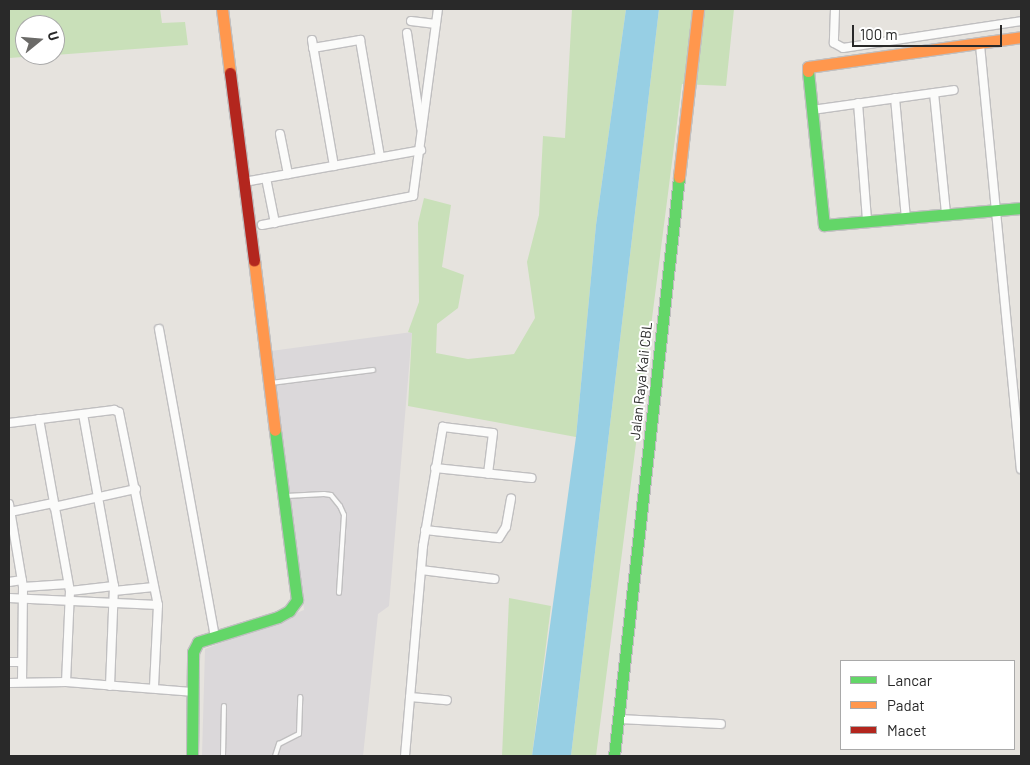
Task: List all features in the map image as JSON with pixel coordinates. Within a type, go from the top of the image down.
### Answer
[{"type":"street","points":[[192,756],[193,652],[198,642],[278,617],[295,606],[297,600],[222,9]]},
{"type":"street","points":[[262,225],[413,196],[423,137],[438,9]]},
{"type":"street","name":"Jalan Raya Kali CBL","points":[[614,756],[698,9]]},
{"type":"street","points":[[835,9],[834,43],[843,48],[1021,21]]},
{"type":"street","points":[[411,21],[436,24]]},
{"type":"street","points":[[407,33],[423,137]]},
{"type":"street","points":[[1021,37],[980,45],[808,67],[824,225],[1021,208]]},
{"type":"street","points":[[334,166],[312,44],[360,40],[380,157]]},
{"type":"street","points":[[980,45],[996,210],[1017,383],[1021,469]]},
{"type":"street","points":[[812,110],[954,90]]},
{"type":"street","points":[[934,92],[946,214]]},
{"type":"street","points":[[895,98],[906,218]]},
{"type":"street","points":[[858,103],[867,221]]},
{"type":"street","points":[[280,134],[288,174]]},
{"type":"street","points":[[244,182],[421,150]]},
{"type":"street","points":[[266,178],[275,223]]},
{"type":"street","points":[[159,329],[215,636]]},
{"type":"street","points":[[9,423],[82,414],[119,412],[158,605],[154,688]]},
{"type":"street","points":[[82,414],[114,588],[110,686]]},
{"type":"street","points":[[39,419],[71,602],[66,682]]},
{"type":"street","points":[[405,756],[425,530],[441,430],[446,426],[493,432],[488,474]]},
{"type":"street","points":[[435,468],[531,478]]},
{"type":"street","points":[[22,681],[23,584],[10,508],[54,505],[136,489]]},
{"type":"street","points":[[425,530],[498,538],[506,527],[511,498]]},
{"type":"street","points":[[421,570],[494,579]]},
{"type":"street","points":[[9,582],[69,588],[154,587]]},
{"type":"street","points":[[9,598],[158,605]]},
{"type":"street","points":[[9,662],[22,662]]},
{"type":"street","points":[[9,682],[66,682],[192,692]]},
{"type":"street","points":[[410,697],[447,700]]},
{"type":"street","points":[[618,719],[647,718],[721,724]]},
{"type":"lane","points":[[269,383],[373,370]]},
{"type":"lane","points":[[284,497],[331,495],[340,506],[344,515],[339,593]]},
{"type":"lane","points":[[275,756],[279,744],[299,734],[300,697]]},
{"type":"lane","points":[[223,756],[224,706]]},
{"type":"shaded area","points":[[412,332],[389,606],[378,614],[363,756],[202,756],[205,649],[304,610],[271,351]]},
{"type":"green space","points":[[9,9],[160,9],[162,23],[185,22],[188,45],[65,54],[65,15],[15,15],[15,58],[9,58]]},
{"type":"green space","points":[[572,9],[626,9],[596,225],[576,437],[408,406],[412,333],[408,332],[419,302],[418,223],[424,198],[451,205],[442,267],[464,275],[458,308],[437,324],[436,353],[468,359],[514,354],[535,318],[527,262],[539,215],[543,136],[565,138]]},
{"type":"green space","points":[[659,9],[734,9],[726,86],[682,84],[596,756],[571,756]]},
{"type":"green space","points":[[509,598],[551,606],[532,756],[502,756]]},
{"type":"water","points":[[626,9],[659,9],[571,756],[532,756],[576,437],[596,225]]},
{"type":"traffic: fast","points":[[808,71],[824,225],[1021,208]]},
{"type":"traffic: fast","points":[[614,756],[679,177]]},
{"type":"traffic: fast","points":[[192,756],[193,652],[198,642],[278,617],[289,611],[297,600],[275,430]]},
{"type":"traffic: slow","points":[[222,9],[230,73]]},
{"type":"traffic: slow","points":[[679,177],[698,9]]},
{"type":"traffic: slow","points":[[808,71],[808,67],[1021,37]]},
{"type":"traffic: slow","points":[[254,260],[275,430]]},
{"type":"traffic: jam","points":[[230,73],[254,260]]}]
